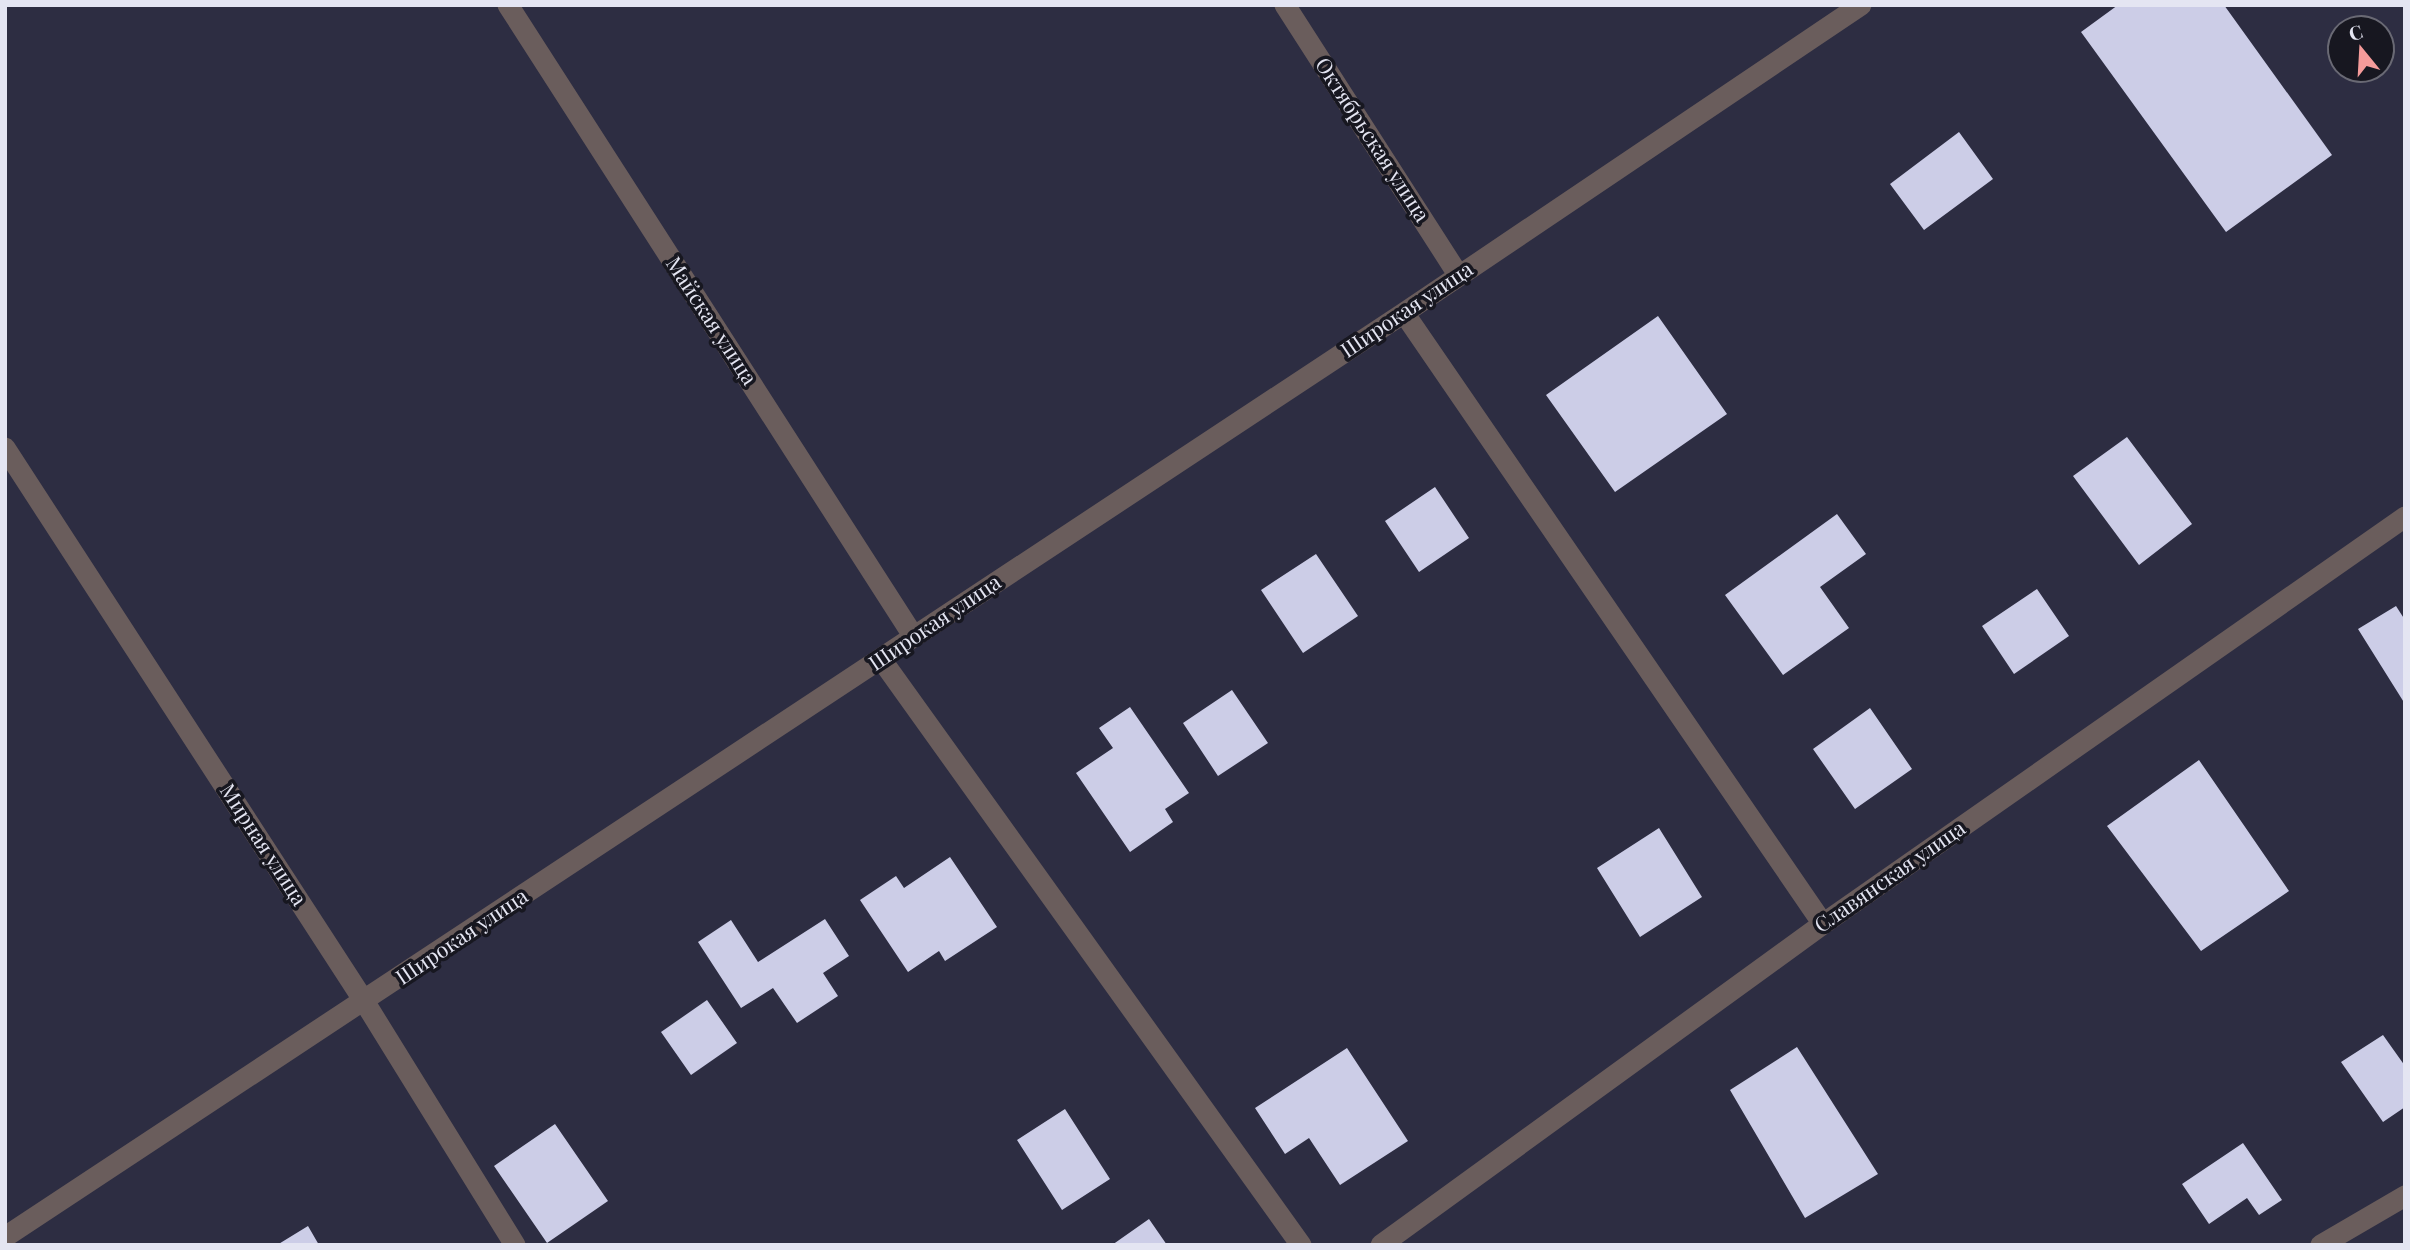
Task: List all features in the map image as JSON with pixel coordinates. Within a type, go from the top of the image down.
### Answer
[{"type":"street","name":"Майская улица","points":[[508,5],[914,637]]},
{"type":"street","name":"Октябрьская улица","points":[[1285,5],[1460,276]]},
{"type":"street","name":"Широкая улица","points":[[5,1237],[1460,276],[1861,5]]},
{"type":"street","points":[[1404,313],[1823,924]]},
{"type":"street","name":"Мирная улица","points":[[5,448],[364,1001],[515,1245]]},
{"type":"street","name":"Славянская улица","points":[[1381,1245],[1823,924],[2405,517]]},
{"type":"street","points":[[881,659],[1301,1245]]},
{"type":"street","points":[[2321,1245],[2405,1196]]},
{"type":"building","points":[[2118,5],[2224,5],[2332,155],[2226,232],[2081,32]]},
{"type":"building","points":[[1959,132],[1993,179],[1924,230],[1890,184]]},
{"type":"building","points":[[1658,316],[1727,414],[1615,492],[1546,395]]},
{"type":"building","points":[[2127,437],[2192,524],[2139,565],[2073,476]]},
{"type":"building","points":[[1435,487],[1469,538],[1419,572],[1385,521]]},
{"type":"building","points":[[1837,514],[1866,554],[1820,587],[1849,628],[1783,675],[1725,595]]},
{"type":"building","points":[[1316,554],[1358,616],[1303,653],[1261,590]]},
{"type":"building","points":[[2037,589],[2069,636],[2014,674],[1982,626]]},
{"type":"building","points":[[2396,606],[2405,620],[2405,704],[2358,629]]},
{"type":"building","points":[[1232,690],[1268,743],[1218,776],[1183,723]]},
{"type":"building","points":[[1130,707],[1189,793],[1165,809],[1173,822],[1130,852],[1076,773],[1113,748],[1099,728]]},
{"type":"building","points":[[1870,708],[1912,769],[1855,809],[1813,749]]},
{"type":"building","points":[[2199,760],[2289,891],[2201,951],[2107,826]]},
{"type":"building","points":[[1659,828],[1702,897],[1640,937],[1597,868]]},
{"type":"building","points":[[950,857],[997,927],[945,961],[939,951],[908,972],[860,900],[896,876],[904,888]]},
{"type":"building","points":[[825,919],[849,956],[823,973],[838,996],[797,1023],[773,988],[741,1008],[698,942],[731,920],[758,962]]},
{"type":"building","points":[[707,1000],[737,1043],[691,1075],[661,1032]]},
{"type":"building","points":[[2383,1035],[2405,1066],[2405,1107],[2383,1122],[2341,1062]]},
{"type":"building","points":[[1797,1047],[1878,1174],[1805,1218],[1730,1090]]},
{"type":"building","points":[[1347,1048],[1408,1141],[1340,1185],[1309,1138],[1285,1154],[1255,1108]]},
{"type":"building","points":[[1065,1109],[1110,1179],[1062,1210],[1017,1140]]},
{"type":"building","points":[[555,1124],[608,1201],[547,1243],[494,1166]]},
{"type":"building","points":[[2243,1143],[2282,1200],[2259,1215],[2247,1198],[2209,1224],[2182,1184]]},
{"type":"building","points":[[1149,1219],[1167,1245],[1112,1245]]},
{"type":"building","points":[[308,1226],[319,1245],[277,1245]]}]
